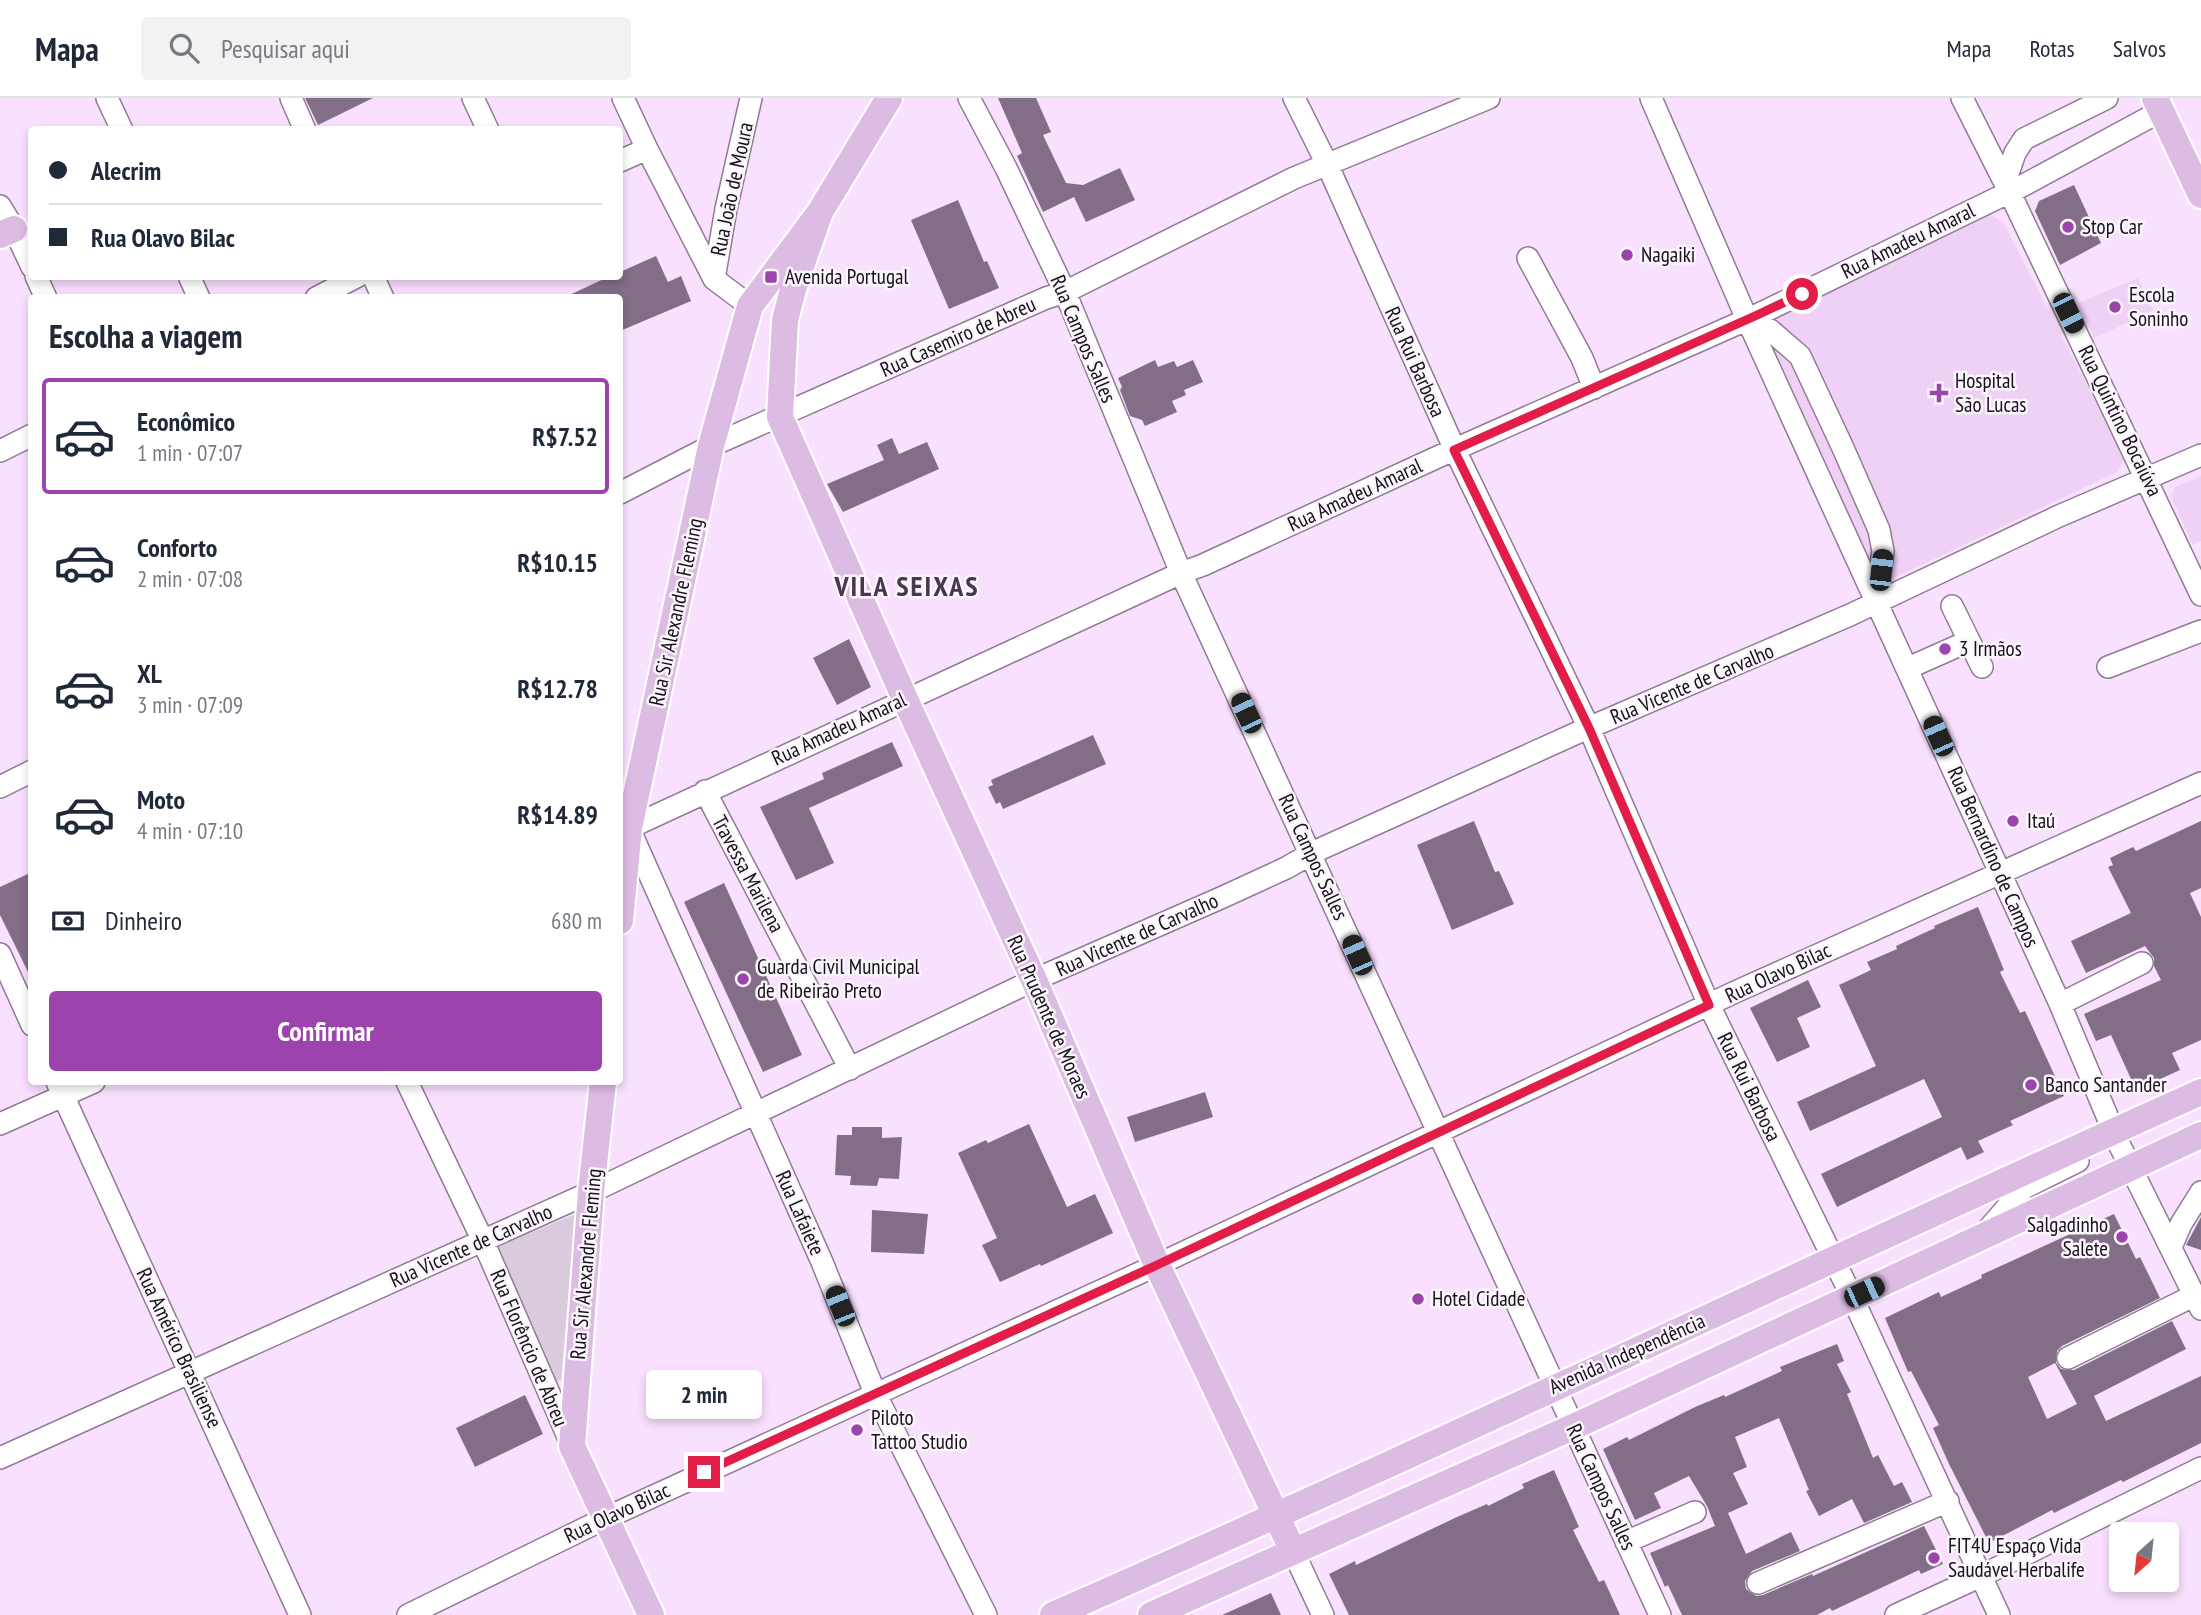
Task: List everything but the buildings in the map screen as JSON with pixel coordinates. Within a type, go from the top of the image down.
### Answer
[{"type":"main road","points":[[785,320],[750,306],[820,212],[889,98]]},
{"type":"main road","points":[[2158,105],[2201,195]]},
{"type":"main road","points":[[780,417],[785,320],[820,212]]},
{"type":"main road","name":"Rua Sir Alexandre Fleming","points":[[623,823],[711,446],[750,306]]},
{"type":"main road","name":"Rua Prudente de Moraes","points":[[780,417],[1034,980],[1157,1265],[1293,1551]]},
{"type":"main road","name":"Rua Sir Alexandre Fleming","points":[[572,1446],[591,1192],[603,1085]]},
{"type":"main road","name":"Avenida Independência","points":[[1053,1615],[1278,1517],[1554,1387],[2116,1136],[2201,1092]]},
{"type":"main road","points":[[2131,1167],[2147,1143],[2201,1119]]},
{"type":"main road","name":"Avenida Independência","points":[[1151,1615],[1573,1427],[2201,1135]]},
{"type":"main road","name":"Rua Florêncio de Abreu","points":[[572,1446],[651,1615]]},
{"type":"street","points":[[107,98],[120,126]]},
{"type":"street","points":[[291,98],[303,126]]},
{"type":"street","points":[[473,98],[486,126]]},
{"type":"street","points":[[623,98],[714,279],[750,306]]},
{"type":"street","name":"Rua João de Moura","points":[[714,279],[726,209],[751,98]]},
{"type":"street","name":"Rua Campos Salles","points":[[969,98],[1006,168],[1065,292],[1181,573],[1660,1615]]},
{"type":"street","name":"Rua Rui Barbosa","points":[[1294,98],[1327,164],[1454,450],[1589,728],[1709,1005],[1852,1297],[1999,1615]]},
{"type":"street","name":"Rua Casemiro de Abreu","points":[[623,491],[711,446],[1065,292],[1327,164],[1489,98]]},
{"type":"street","name":"Rua Bernardino de Campos","points":[[1651,98],[1747,319],[2060,1004],[2116,1136],[2198,1302]]},
{"type":"street","name":"Rua Quintino Bocaiúva","points":[[1962,98],[2148,479],[2201,595]]},
{"type":"street","points":[[2007,186],[2015,152],[2024,139],[2107,98]]},
{"type":"street","name":"Rua Amadeu Amaral","points":[[623,823],[705,791],[1181,573],[1747,319],[2007,186],[2158,105]]},
{"type":"street","points":[[623,160],[647,149]]},
{"type":"street","points":[[0,206],[7,232],[28,261]]},
{"type":"street","points":[[1528,258],[1582,358],[1594,388]]},
{"type":"street","points":[[324,294],[350,280]]},
{"type":"street","points":[[1747,319],[1770,330],[1800,356],[1843,448],[1879,530],[1883,551],[1876,603]]},
{"type":"street","points":[[0,451],[28,437]]},
{"type":"street","name":"Rua Vicente de Carvalho","points":[[0,1458],[591,1192],[1034,980],[1223,897],[1286,868],[1311,853],[1876,603],[2059,516],[2201,455]]},
{"type":"street","points":[[1952,606],[1982,667]]},
{"type":"street","points":[[2108,667],[2201,631]]},
{"type":"street","points":[[1908,668],[1969,640]]},
{"type":"street","points":[[0,787],[28,773]]},
{"type":"street","name":"Rua Olavo Bilac","points":[[408,1615],[606,1518],[1157,1265],[1709,1005],[2201,783]]},
{"type":"street","name":"Travessa Marilena","points":[[705,791],[850,1069]]},
{"type":"street","name":"Rua Lafaiete","points":[[623,823],[756,1112],[822,1262],[875,1393],[986,1615]]},
{"type":"street","points":[[0,954],[28,1016]]},
{"type":"street","points":[[2060,1004],[2142,963]]},
{"type":"street","points":[[0,1124],[60,1089],[79,1085]]},
{"type":"street","name":"Rua Florêncio de Abreu","points":[[408,1085],[483,1241],[572,1446]]},
{"type":"street","name":"Rua Américo Brasiliense","points":[[60,1089],[191,1371],[300,1615]]},
{"type":"street","points":[[1983,1236],[2024,1188],[2116,1136],[2201,1104]]},
{"type":"street","points":[[2171,1247],[2181,1224],[2201,1192]]},
{"type":"street","points":[[2068,1358],[2198,1302]]},
{"type":"street","points":[[1896,1615],[2201,1468]]},
{"type":"street","points":[[1758,1583],[1948,1501]]},
{"type":"street","points":[[1626,1542],[1695,1512]]},
{"type":"street","name":"Rua Prudente de Moraes","points":[[1293,1551],[1323,1615]]},
{"type":"shaded area","name":"Hospital São Lucas","points":[[1989,213],[2004,224],[2124,460],[2117,472],[1894,578],[1885,579],[1871,575],[1759,327],[1761,321]]},
{"type":"shaded area","name":"Escola Soninho","points":[[2138,278],[2153,311],[2094,338],[2078,303]]},
{"type":"shaded area","points":[[2201,476],[2201,541],[2193,545],[2171,497],[2175,487]]},
{"type":"shaded area","points":[[576,1214],[561,1380],[549,1384],[496,1247]]},
{"type":"place","name":"Stop Car","points":[[2068,227]]},
{"type":"place","name":"Nagaiki","points":[[1627,255]]},
{"type":"place","name":"Avenida Portugal","points":[[771,277]]},
{"type":"place","name":"Escola Soninho","points":[[2115,307]]},
{"type":"place","name":"Hospital São Lucas","points":[[1939,393]]},
{"type":"place","name":"3 Irmãos","points":[[1945,649]]},
{"type":"place","name":"Itaú","points":[[2013,821]]},
{"type":"place","name":"Guarda Civil Municipal de Ribeirão Preto","points":[[743,979]]},
{"type":"place","name":"Banco Santander","points":[[2031,1085]]},
{"type":"place","name":"Salgadinho Salete","points":[[2122,1237]]},
{"type":"place","name":"Hotel Cidade","points":[[1418,1299]]},
{"type":"place","name":"Piloto Tattoo Studio","points":[[857,1430]]},
{"type":"place","name":"FIT4U Espaço Vida Saudável Herbalife","points":[[1934,1558]]},
{"type":"district","name":"VILA SEIXAS","points":[[907,586]]},
{"type":"route","points":[[704,1472],[1157,1265],[1709,1005],[1589,728],[1454,450],[1802,294]]}]
